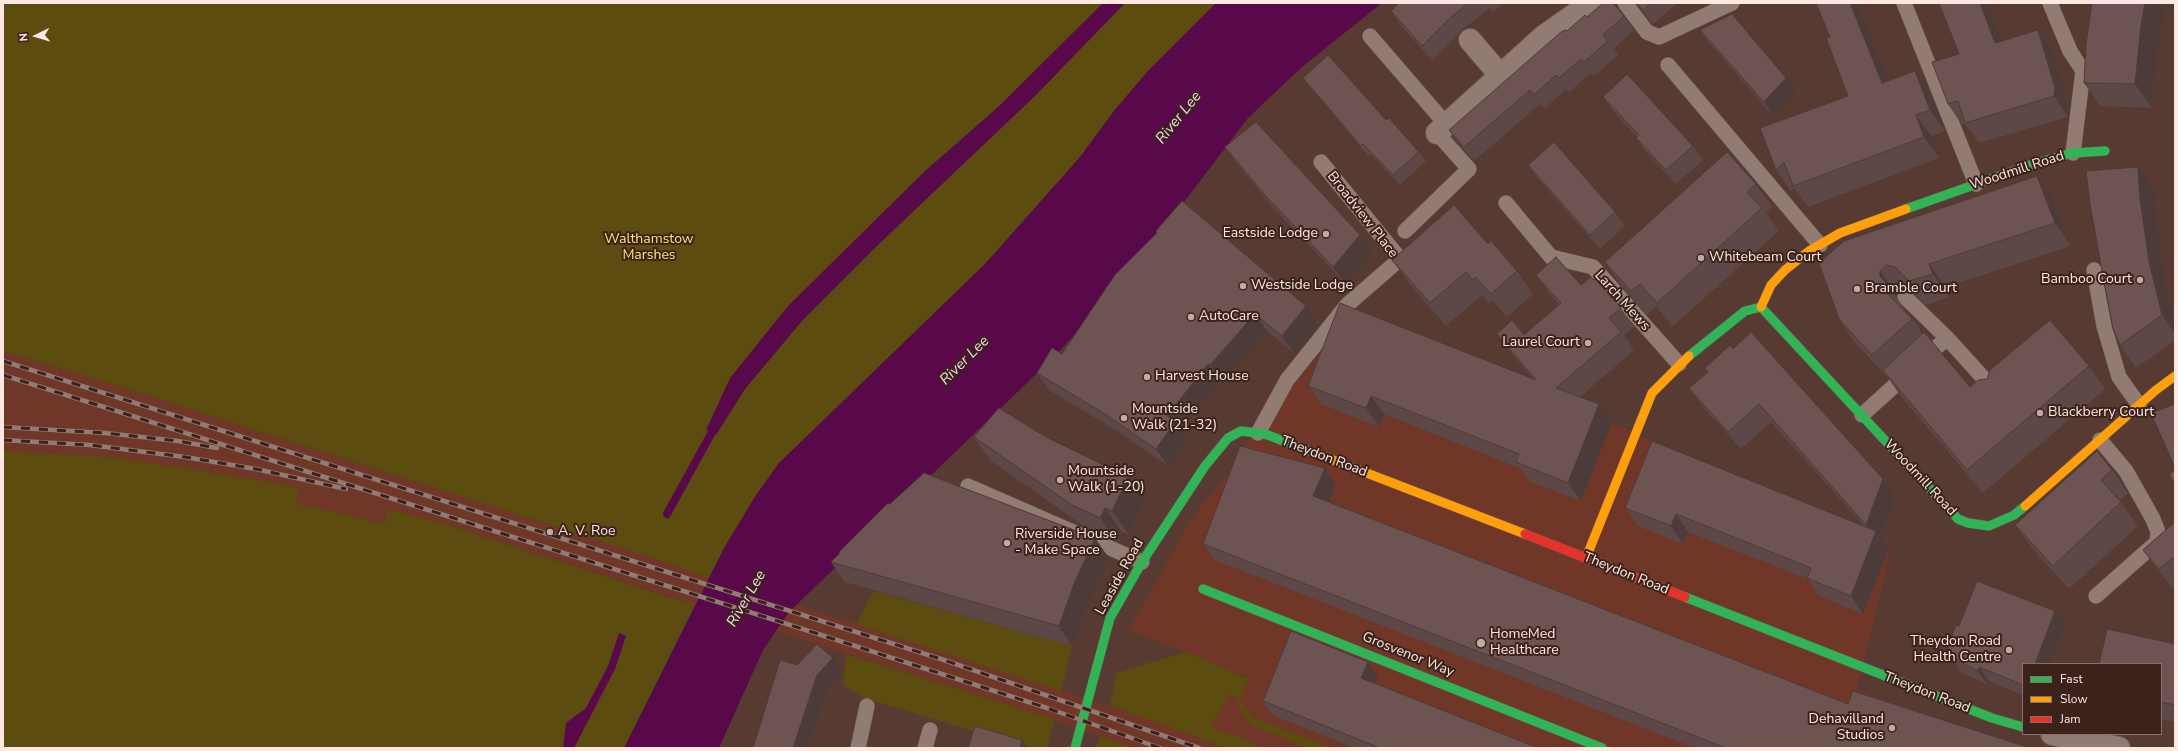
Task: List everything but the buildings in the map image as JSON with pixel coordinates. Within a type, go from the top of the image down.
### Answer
[{"type":"street","points":[[1441,128],[1544,36],[1591,3]]},
{"type":"street","points":[[1470,40],[1500,75]]},
{"type":"street","name":"Woodmill Road","points":[[2105,151],[2073,153],[2036,163],[1840,233],[1797,260],[1771,285],[1761,307],[1958,518],[1968,523],[1989,526],[2014,516],[2139,405],[2175,376]]},
{"type":"street","points":[[1586,558],[1652,393],[1679,364],[1745,311],[1761,307]]},
{"type":"street","name":"Theydon Road","points":[[1228,438],[1241,431],[1258,433],[1586,558],[1977,713],[2022,727]]},
{"type":"street","name":"Leaside Road","points":[[1075,748],[1110,618],[1142,562],[1205,466],[1228,438]]},
{"type":"street","name":"Grosvenor Way","points":[[1203,589],[1602,748]]},
{"type":"street","points":[[2056,735],[2109,747]]},
{"type":"lane","points":[[1625,3],[1647,32],[1659,38],[1732,3]]},
{"type":"lane","points":[[1904,3],[1976,184]]},
{"type":"lane","points":[[2050,3],[2070,51],[2083,71]]},
{"type":"lane","points":[[1370,36],[1441,128],[1469,169],[1405,230]]},
{"type":"lane","points":[[2073,153],[2083,71],[2089,48]]},
{"type":"lane","points":[[1668,65],[1820,245]]},
{"type":"lane","name":"Broadview Place","points":[[1258,433],[1287,380],[1347,305],[1400,259],[1321,162]]},
{"type":"lane","name":"Larch Mews","points":[[1506,203],[1551,257],[1592,267],[1679,364]]},
{"type":"lane","points":[[2094,270],[2104,326],[2119,377],[2139,405]]},
{"type":"lane","points":[[1905,297],[1947,338],[1998,395]]},
{"type":"lane","points":[[1862,415],[1947,338]]},
{"type":"lane","points":[[2096,596],[2157,542],[2158,532],[2153,519],[2126,471],[2100,440]]},
{"type":"lane","points":[[968,486],[1142,562]]},
{"type":"lane","points":[[858,748],[867,706]]},
{"type":"lane","points":[[925,748],[930,730]]},
{"type":"shaded area","points":[[1354,311],[1467,358],[1891,548],[1857,690],[2013,748],[1333,748],[1252,717],[1240,700],[1249,678],[1129,630],[1193,516],[1228,474],[1237,455]]},
{"type":"shaded area","points":[[3,351],[109,383],[1055,688],[1187,733],[1220,712],[1228,695],[1237,698],[1241,712],[1251,725],[1307,748],[1134,748],[1044,717],[441,523],[388,509],[384,524],[295,503],[299,488],[259,480],[111,457],[3,451]]},
{"type":"green space","name":"Walthamstow Marshes","points":[[3,3],[1216,3],[1147,72],[1114,111],[1080,157],[985,264],[779,463],[756,495],[708,578],[677,566],[451,493],[109,383],[3,351]]},
{"type":"green space","points":[[3,451],[111,457],[259,480],[299,488],[296,503],[384,524],[388,509],[441,523],[674,599],[695,604],[624,748],[3,748]]},
{"type":"green space","points":[[874,591],[1072,646],[1061,691],[856,624]]},
{"type":"green space","points":[[1186,652],[1249,679],[1240,700],[1252,717],[1333,748],[1307,748],[1251,725],[1241,712],[1237,698],[1228,695],[1220,712],[1210,723],[1216,730],[1238,736],[1263,748],[1227,748],[1110,706],[1116,673]]},
{"type":"green space","points":[[846,654],[1054,719],[1047,748],[1029,748],[864,698],[843,685]]},
{"type":"green space","points":[[1100,736],[1134,748],[1096,748]]},
{"type":"water","points":[[1103,3],[1125,3],[1036,95],[878,245],[802,321],[745,389],[716,435],[706,430],[730,378],[788,306],[924,172],[998,107]]},
{"type":"water","name":"River Lee","points":[[1216,3],[1382,3],[1303,66],[1248,118],[1127,277],[1057,354],[789,612],[763,650],[719,748],[624,748],[724,548],[756,495],[779,463],[985,264],[1080,157],[1114,111],[1147,72]]},
{"type":"water","points":[[619,633],[626,636],[615,669],[574,748],[563,748],[566,723],[586,708],[608,666]]},
{"type":"waterway","points":[[667,514],[717,423]]},
{"type":"railway","points":[[3,361],[941,659],[1199,748]]},
{"type":"railway","points":[[3,375],[784,623],[1047,708],[1160,748]]},
{"type":"railway","points":[[3,427],[105,433],[178,441],[217,448]]},
{"type":"railway","points":[[3,440],[90,445],[185,457],[256,469],[346,489]]},
{"type":"traffic: fast","points":[[1906,209],[2036,163],[2073,153],[2105,151]]},
{"type":"traffic: fast","points":[[1689,356],[1745,311],[1761,307],[1958,519],[1968,523],[1989,526],[2014,515],[2025,506]]},
{"type":"traffic: fast","points":[[1075,748],[1110,618],[1142,562],[1205,466],[1228,438],[1241,431],[1265,434],[1320,455]]},
{"type":"traffic: fast","points":[[1203,589],[1602,748]]},
{"type":"traffic: fast","points":[[1685,597],[1992,718],[2022,727]]},
{"type":"traffic: slow","points":[[1761,307],[1771,285],[1785,270],[1809,251],[1840,233],[1906,209]]},
{"type":"traffic: slow","points":[[1586,558],[1652,393],[1689,356]]},
{"type":"traffic: slow","points":[[2025,506],[2156,390],[2175,376]]},
{"type":"traffic: slow","points":[[1320,455],[1525,534]]},
{"type":"traffic: jam","points":[[1525,534],[1685,597]]},
{"type":"place","name":"Eastside Lodge","points":[[1326,234]]},
{"type":"place","name":"Whitebeam Court","points":[[1701,258]]},
{"type":"place","name":"Bamboo Court","points":[[2140,280]]},
{"type":"place","name":"Westside Lodge","points":[[1243,286]]},
{"type":"place","name":"Bramble Court","points":[[1857,289]]},
{"type":"place","name":"AutoCare","points":[[1191,317]]},
{"type":"place","name":"Laurel Court","points":[[1588,343]]},
{"type":"place","name":"Harvest House","points":[[1147,377]]},
{"type":"place","name":"Blackberry Court","points":[[2040,413]]},
{"type":"place","name":"Mountside Walk (21-32)","points":[[1124,418]]},
{"type":"place","name":"Mountside Walk (1-20)","points":[[1060,480]]},
{"type":"place","name":"A. V. Roe","points":[[550,532]]},
{"type":"place","name":"Riverside House - Make Space","points":[[1007,543]]},
{"type":"place","name":"HomeMed Healthcare","points":[[1481,643]]},
{"type":"place","name":"Theydon Road Health Centre","points":[[2009,650]]},
{"type":"place","name":"Dehavilland Studios","points":[[1892,728]]}]
